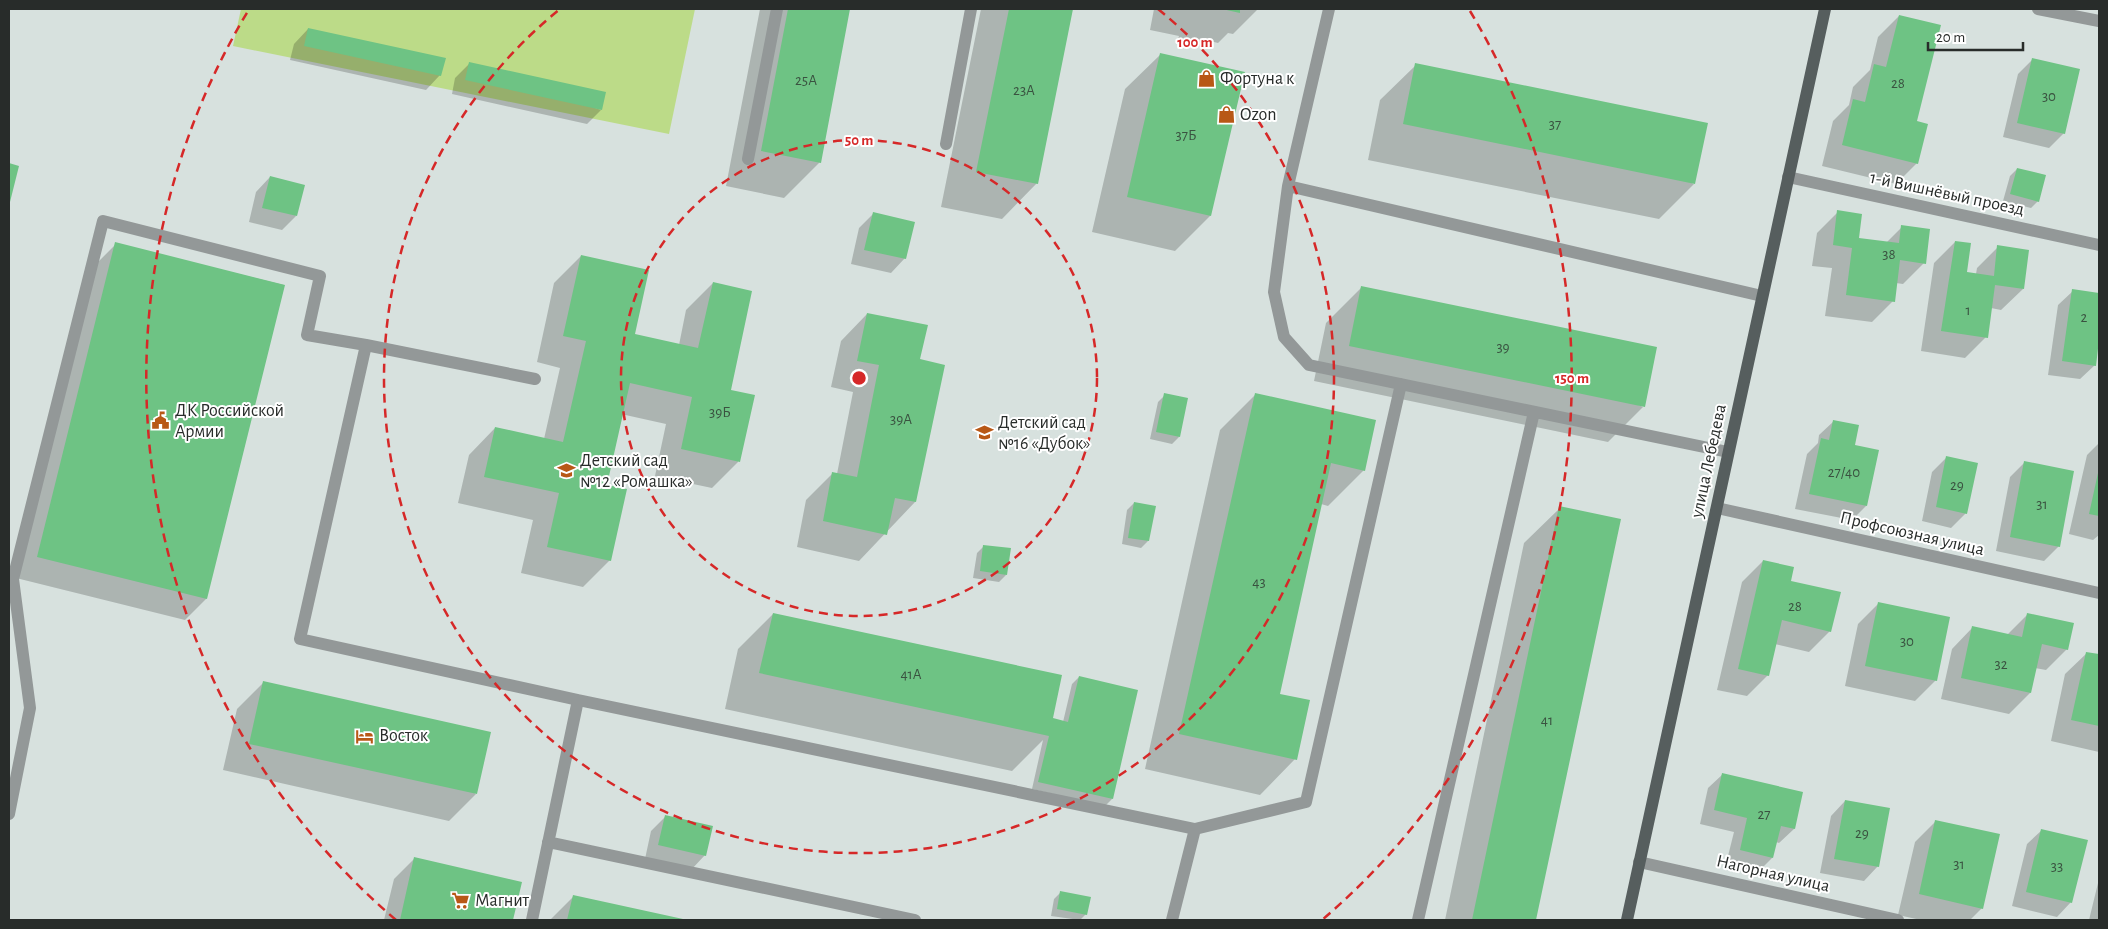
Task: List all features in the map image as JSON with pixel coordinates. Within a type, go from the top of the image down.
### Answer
[{"type":"main road","name":"улица Лебедева","points":[[1627,920],[1825,9]]},
{"type":"street","points":[[748,159],[777,9]]},
{"type":"street","points":[[946,144],[971,9]]},
{"type":"street","points":[[1330,9],[1288,186],[1274,292],[1284,337],[1309,365],[1728,452]]},
{"type":"street","points":[[2038,9],[2099,22]]},
{"type":"street","name":"1-й Вишнёвый проезд","points":[[1788,177],[2099,245]]},
{"type":"street","points":[[1288,186],[1762,296]]},
{"type":"street","points":[[9,814],[30,708],[13,579],[103,221],[320,276],[306,335],[366,345],[535,379]]},
{"type":"street","points":[[366,345],[300,639],[578,700],[1195,829],[1306,802],[1401,384]]},
{"type":"street","points":[[1418,920],[1534,412]]},
{"type":"street","name":"Профсоюзная улица","points":[[1717,508],[2099,593]]},
{"type":"street","points":[[532,920],[578,700]]},
{"type":"street","points":[[1172,920],[1195,829]]},
{"type":"street","points":[[548,842],[915,920]]},
{"type":"street","name":"Нагорная улица","points":[[1639,862],[1898,920]]},
{"type":"green space","points":[[241,9],[695,9],[669,134],[233,46]]},
{"type":"building","points":[[788,9],[850,9],[821,163],[761,151]]},
{"type":"building","points":[[1009,9],[1073,9],[1038,184],[976,172]]},
{"type":"building","points":[[1222,9],[1240,9],[1240,13]]},
{"type":"building","points":[[1899,15],[1941,25],[1917,121],[1928,124],[1918,164],[1842,145],[1853,99],[1865,102],[1874,64],[1886,67]]},
{"type":"building","points":[[308,28],[446,58],[441,76],[304,46]]},
{"type":"building","points":[[1160,53],[1245,72],[1211,216],[1127,197]]},
{"type":"building","points":[[2032,58],[2080,69],[2065,134],[2017,123]]},
{"type":"building","points":[[469,62],[606,92],[602,110],[465,80]]},
{"type":"building","points":[[1415,63],[1708,123],[1695,184],[1403,124]]},
{"type":"building","points":[[9,163],[19,166],[9,206]]},
{"type":"building","points":[[2017,168],[2046,175],[2039,202],[2010,194]]},
{"type":"building","points":[[270,176],[305,185],[297,216],[262,208]]},
{"type":"building","points":[[1837,210],[1862,214],[1859,238],[1899,243],[1901,225],[1930,229],[1926,264],[1900,260],[1895,302],[1846,295],[1852,248],[1833,245]]},
{"type":"building","points":[[873,212],[915,222],[906,259],[864,250]]},
{"type":"building","points":[[1955,241],[1971,243],[1967,272],[1994,276],[1997,245],[2029,250],[2024,289],[1995,285],[1988,338],[1941,331]]},
{"type":"building","name":"ДК Российской Армии","points":[[115,242],[285,285],[207,599],[37,557]]},
{"type":"building","points":[[581,255],[649,270],[635,334],[698,348],[713,282],[752,291],[731,390],[755,395],[740,462],[681,449],[692,397],[630,383],[607,485],[627,489],[611,561],[547,547],[559,493],[484,477],[495,427],[563,442],[586,341],[563,336]]},
{"type":"building","points":[[1361,286],[1657,347],[1645,407],[1349,346]]},
{"type":"building","points":[[2072,289],[2099,293],[2099,340],[2096,366],[2062,361]]},
{"type":"building","points":[[867,313],[928,325],[920,359],[945,365],[916,502],[895,498],[887,535],[823,521],[832,472],[857,477],[879,365],[857,361]]},
{"type":"building","points":[[1164,393],[1188,398],[1180,437],[1156,432]]},
{"type":"building","points":[[1255,393],[1376,420],[1365,471],[1331,463],[1280,694],[1310,700],[1297,760],[1179,734]]},
{"type":"building","points":[[1833,420],[1859,425],[1855,445],[1879,450],[1867,506],[1809,494],[1821,438],[1829,440]]},
{"type":"building","points":[[1946,456],[1978,463],[1967,514],[1936,507]]},
{"type":"building","points":[[2024,461],[2074,471],[2060,547],[2010,537]]},
{"type":"building","points":[[2099,473],[2099,516],[2089,514]]},
{"type":"building","points":[[1134,502],[1156,506],[1149,541],[1128,538]]},
{"type":"building","points":[[1559,506],[1621,519],[1536,920],[1472,920]]},
{"type":"building","points":[[983,545],[1011,548],[1007,575],[980,571]]},
{"type":"building","points":[[1763,560],[1794,567],[1791,581],[1841,592],[1831,632],[1782,620],[1769,676],[1738,669]]},
{"type":"building","points":[[1878,602],[1950,617],[1937,681],[1865,666]]},
{"type":"building","points":[[773,613],[1062,675],[1053,718],[1068,722],[1079,676],[1138,690],[1113,799],[1038,782],[1049,736],[759,673]]},
{"type":"building","points":[[2027,613],[2074,623],[2068,650],[2042,644],[2031,693],[1961,678],[1972,626],[2022,637]]},
{"type":"building","points":[[2086,652],[2099,654],[2099,726],[2071,720]]},
{"type":"building","points":[[263,681],[491,732],[477,794],[249,744]]},
{"type":"building","points":[[1722,773],[1803,792],[1795,829],[1781,826],[1773,858],[1740,850],[1747,818],[1714,810]]},
{"type":"building","points":[[1845,800],[1890,808],[1879,867],[1834,859]]},
{"type":"building","points":[[665,815],[713,826],[706,856],[658,845]]},
{"type":"building","points":[[1935,820],[2000,834],[1983,909],[1919,894]]},
{"type":"building","points":[[2041,829],[2088,840],[2072,903],[2026,892]]},
{"type":"building","name":"Магнит","points":[[414,857],[522,882],[513,920],[400,920]]},
{"type":"building","points":[[1060,891],[1091,897],[1087,915],[1057,909]]},
{"type":"building","points":[[573,895],[683,919],[683,920],[567,920]]},
{"type":"place","name":"Фортуна к","points":[[1206,79]]},
{"type":"place","name":"Ozon","points":[[1226,115]]},
{"type":"place","name":"ДК Российской Армии","points":[[161,421]]},
{"type":"place","name":"Детский сад №16 «Дубок»","points":[[984,433]]},
{"type":"place","name":"Детский сад №12 «Ромашка»","points":[[566,471]]},
{"type":"place","name":"Восток","points":[[365,736]]},
{"type":"place","name":"Магнит","points":[[461,901]]}]
